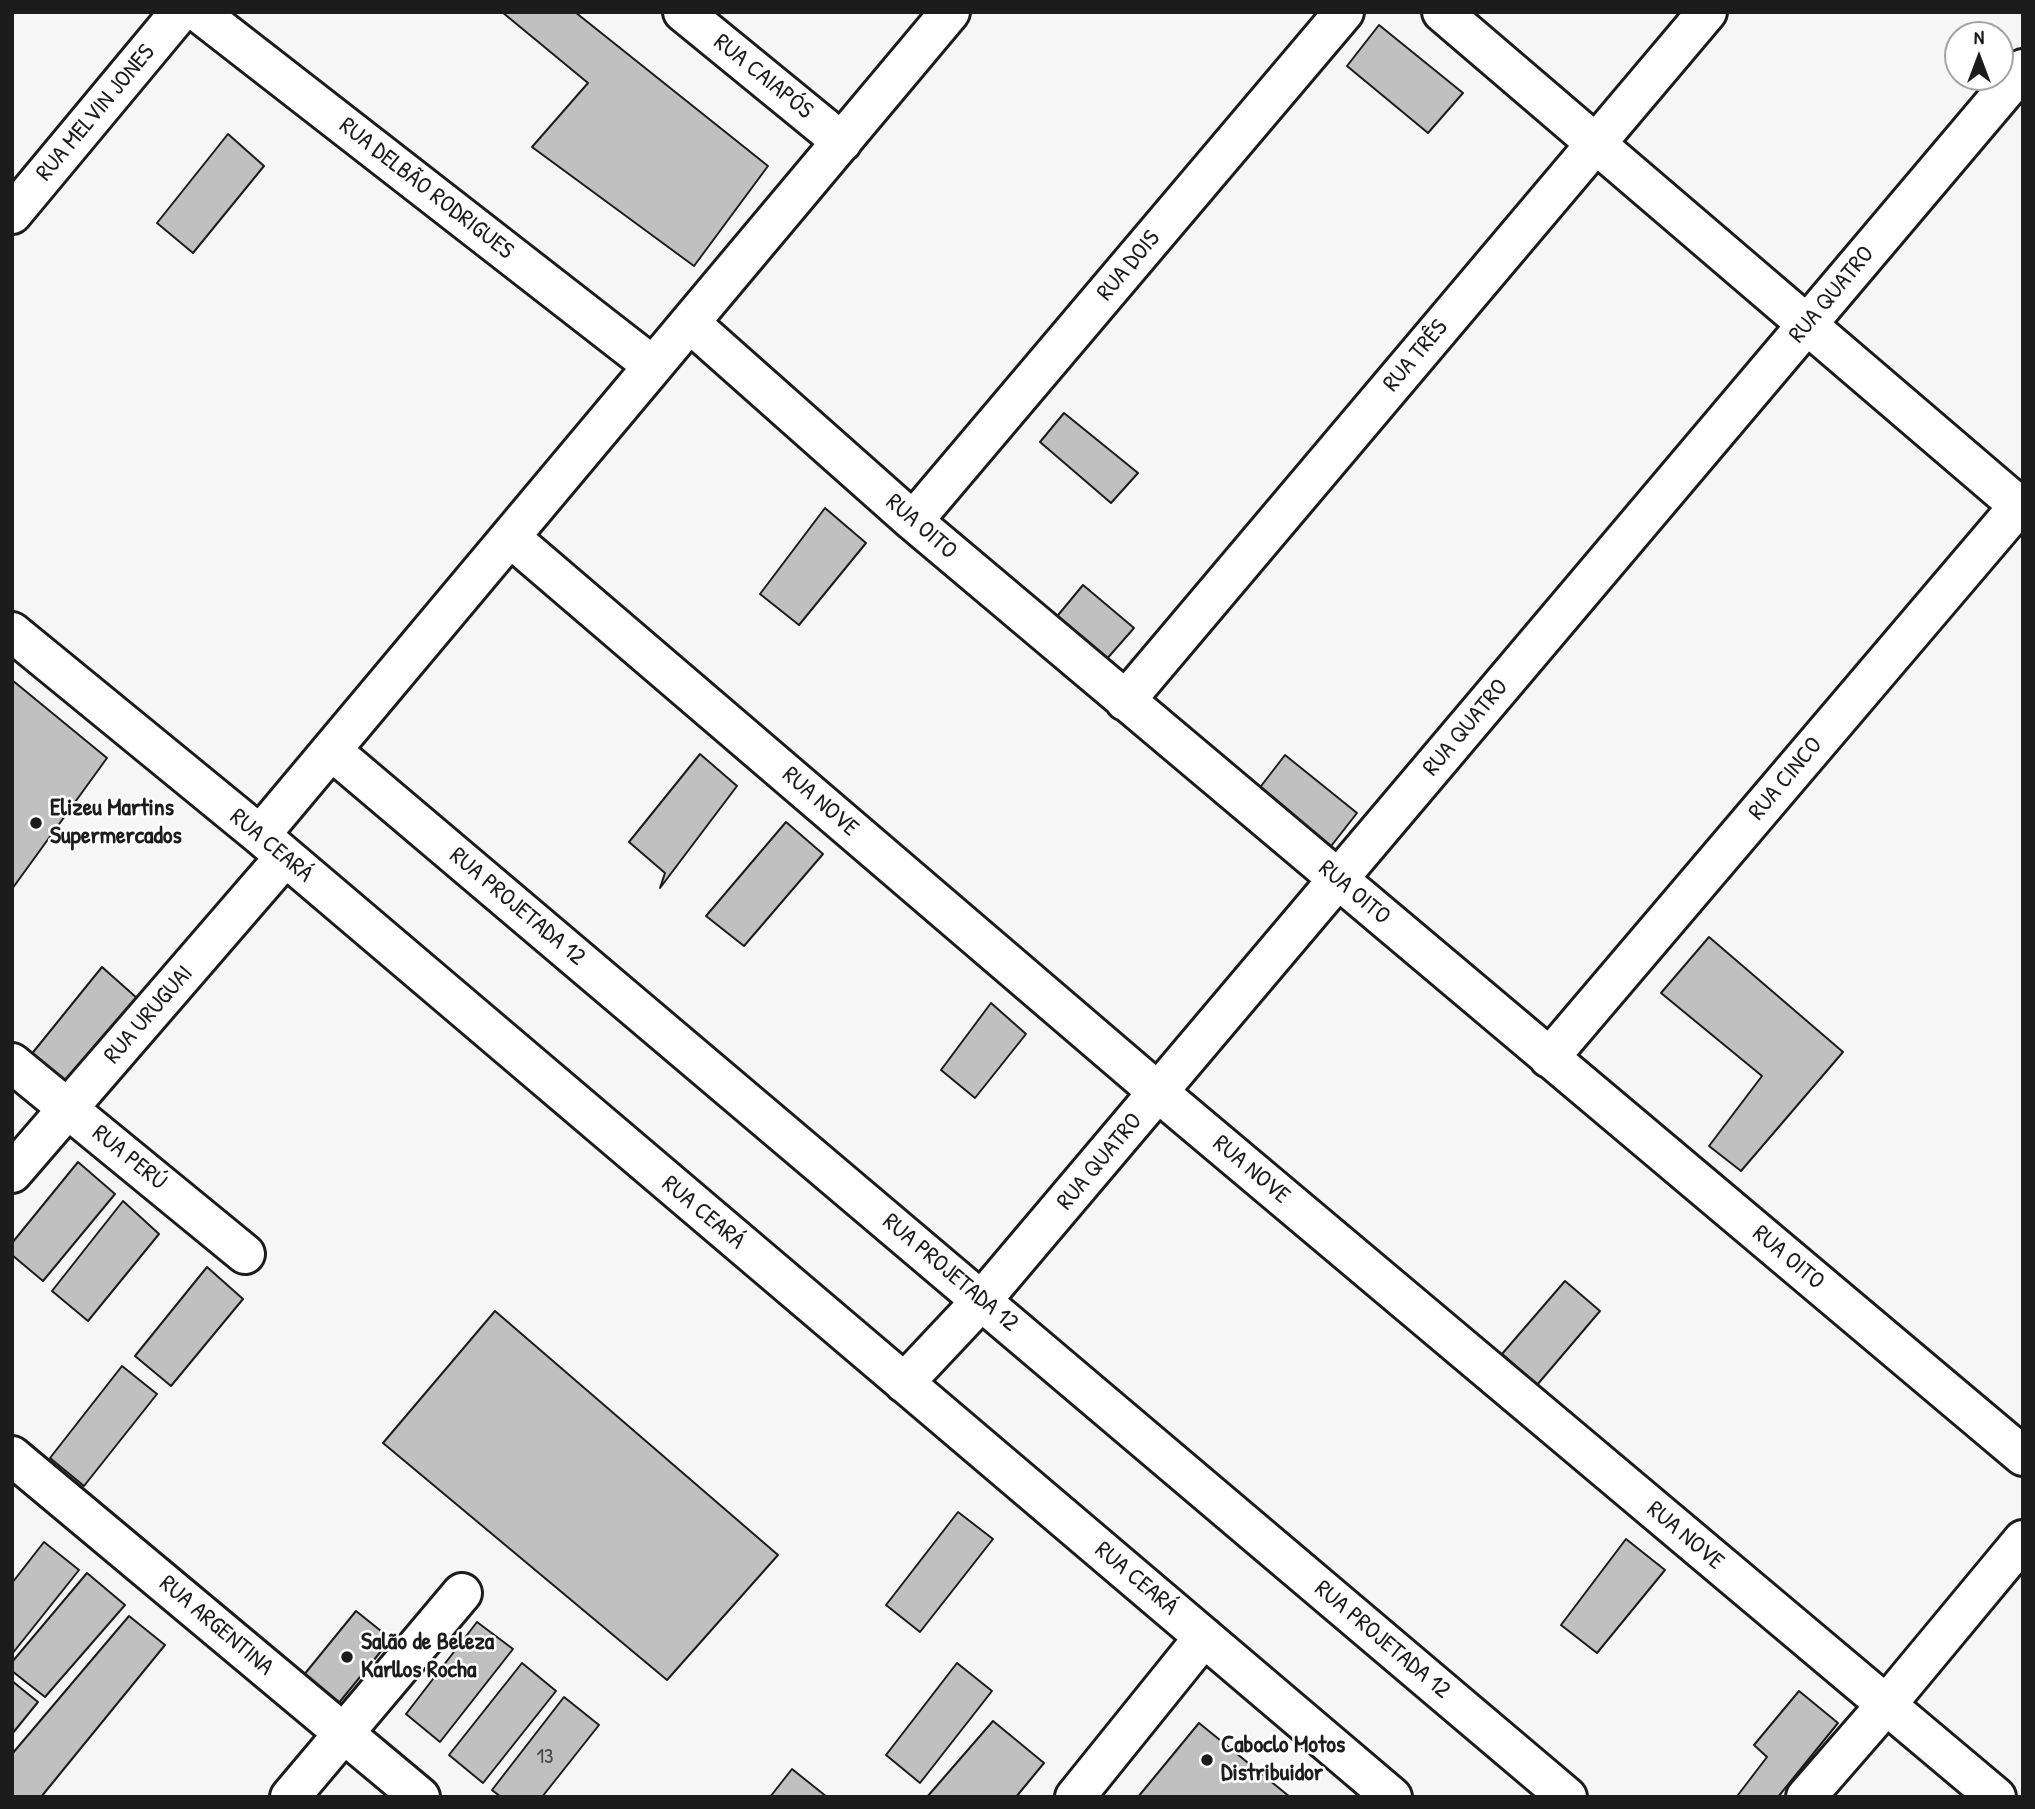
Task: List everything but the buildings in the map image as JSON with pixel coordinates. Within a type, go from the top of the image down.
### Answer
[{"type":"street","name":"RUA MELVIN JONES","points":[[12,214],[180,12]]},
{"type":"street","name":"RUA DELBÃO RODRIGUES","points":[[198,12],[653,366]]},
{"type":"street","name":"RUA CAIAPÓS","points":[[683,12],[842,142]]},
{"type":"street","name":"RUA URUGUAI","points":[[12,1173],[68,1109],[273,846],[331,751],[950,12]]},
{"type":"street","name":"RUA DOIS","points":[[913,521],[1344,12]]},
{"type":"street","points":[[1442,12],[2021,503]]},
{"type":"street","name":"RUA TRÊS","points":[[1125,701],[1707,12]]},
{"type":"street","name":"RUA QUATRO","points":[[904,1383],[982,1300],[1159,1093],[2023,69]]},
{"type":"street","name":"RUA OITO","points":[[690,323],[913,521],[2023,1456]]},
{"type":"street","name":"RUA CINCO","points":[[1549,1058],[2021,503]]},
{"type":"street","name":"RUA NOVE","points":[[511,538],[1159,1093],[1996,1797]]},
{"type":"street","name":"RUA CEARÁ","points":[[12,632],[273,846],[1392,1797]]},
{"type":"street","name":"RUA PROJETADA 12","points":[[331,751],[1567,1797]]},
{"type":"street","name":"RUA PERÚ","points":[[12,1063],[245,1254]]},
{"type":"street","name":"RUA ARGENTINA","points":[[12,1456],[419,1797]]},
{"type":"street","points":[[1806,1797],[2023,1541]]},
{"type":"street","points":[[290,1797],[463,1593]]},
{"type":"street","points":[[1075,1797],[1204,1637]]},
{"type":"place","name":"Elizeu Martins Supermercados","points":[[36,823]]},
{"type":"place","name":"Salão de Beleza Karllos Rocha","points":[[347,1657]]},
{"type":"place","name":"Caboclo Motos Distribuidor","points":[[1207,1760]]}]
